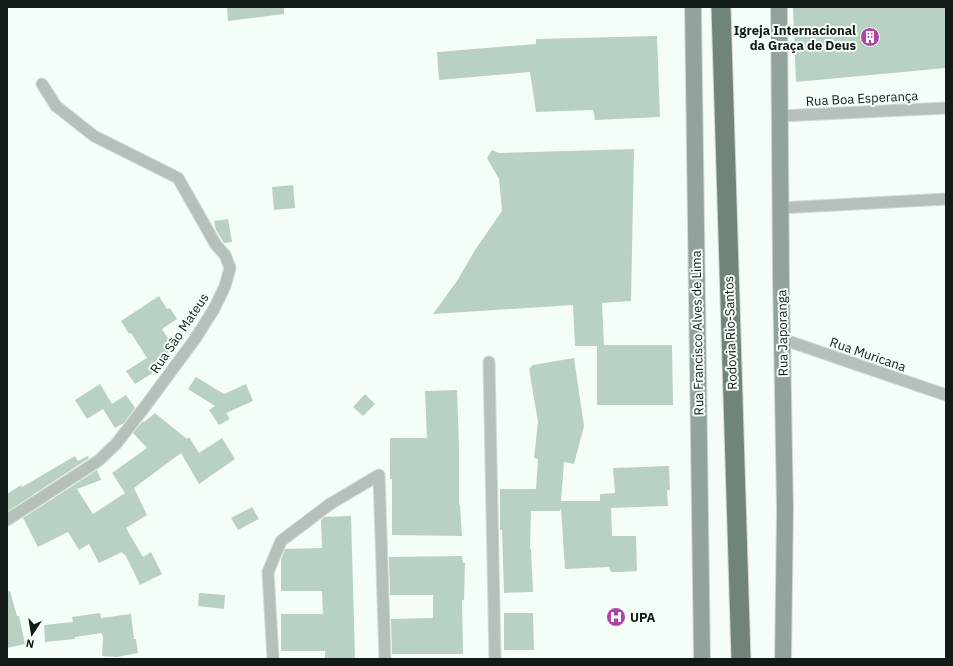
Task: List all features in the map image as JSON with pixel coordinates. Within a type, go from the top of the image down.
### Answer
[{"type":"highway","name":"Rodovia Rio-Santos","points":[[721,7],[741,659]]},
{"type":"main road","name":"Rua Francisco Alves de Lima","points":[[693,7],[702,659]]},
{"type":"main road","name":"Rua Japoranga","points":[[779,7],[780,208],[785,510],[783,659]]},
{"type":"street","name":"Rua São Mateus","points":[[7,520],[98,462],[116,444],[195,339],[214,309],[230,268],[225,255],[216,245],[178,178],[94,136],[56,106],[42,84]]},
{"type":"street","name":"Rua Boa Esperança","points":[[780,116],[946,108]]},
{"type":"street","points":[[780,208],[946,199]]},
{"type":"street","name":"Rua Muricana","points":[[782,339],[946,396]]},
{"type":"street","points":[[489,362],[495,659]]},
{"type":"street","points":[[273,659],[268,572],[282,541],[330,504],[379,475],[385,659]]},
{"type":"building","points":[[227,7],[284,7],[284,14],[228,21]]},
{"type":"building","name":"Igreja Internacional da Graça de Deus","points":[[793,7],[946,7],[946,68],[796,82]]},
{"type":"building","points":[[657,36],[660,117],[595,120],[593,110],[536,112],[530,72],[439,80],[437,52],[536,44],[536,39]]},
{"type":"building","points":[[634,149],[631,301],[602,303],[604,345],[672,345],[673,405],[597,405],[597,346],[575,346],[573,305],[433,314],[457,281],[475,250],[502,211],[499,179],[487,158],[492,150],[499,153]]},
{"type":"building","points":[[293,185],[295,208],[274,210],[272,187]]},
{"type":"building","points":[[228,219],[232,242],[224,243],[216,230],[214,221]]},
{"type":"building","points":[[159,296],[167,309],[170,308],[177,319],[162,329],[175,349],[152,364],[156,371],[135,384],[126,371],[147,358],[131,333],[129,334],[121,321]]},
{"type":"building","points":[[574,358],[584,426],[574,464],[564,462],[561,501],[600,501],[600,494],[615,493],[613,468],[669,466],[670,490],[667,490],[668,506],[611,508],[612,536],[636,536],[637,571],[620,572],[611,572],[609,567],[565,569],[561,508],[560,511],[531,511],[530,549],[533,592],[504,593],[502,530],[500,530],[500,489],[536,489],[538,459],[534,458],[538,422],[529,369],[533,365]]},
{"type":"building","points":[[196,377],[224,394],[246,384],[253,401],[226,413],[230,419],[219,425],[209,410],[215,406],[188,389]]},
{"type":"building","points":[[100,384],[112,404],[126,395],[135,408],[124,423],[115,428],[103,409],[87,419],[75,400]]},
{"type":"building","points":[[457,390],[459,505],[462,536],[392,535],[390,438],[427,438],[425,391]]},
{"type":"building","points":[[365,394],[375,404],[363,416],[353,407]]},
{"type":"building","points":[[155,413],[187,439],[189,437],[199,453],[222,438],[235,459],[199,484],[181,453],[134,488],[147,515],[126,528],[143,557],[151,552],[162,574],[140,585],[125,554],[124,555],[122,552],[99,563],[89,544],[79,550],[68,532],[38,547],[23,518],[97,470],[101,480],[77,489],[93,514],[125,493],[112,473],[147,448],[133,433],[143,421],[144,422]]},
{"type":"building","points":[[75,456],[78,461],[88,456],[89,458],[7,512],[7,494],[21,485],[22,487]]},
{"type":"building","points":[[252,507],[259,519],[238,530],[231,518]]},
{"type":"building","points":[[351,516],[355,659],[325,659],[325,651],[281,651],[281,614],[323,614],[322,591],[281,591],[281,560],[285,549],[322,548],[321,520],[324,517]]},
{"type":"building","points":[[462,556],[463,563],[465,563],[464,600],[462,600],[463,654],[392,654],[391,619],[433,618],[433,595],[390,595],[389,557]]},
{"type":"building","points":[[10,591],[17,616],[19,616],[25,644],[7,648],[7,592]]},
{"type":"building","points":[[199,593],[225,595],[224,609],[198,606]]},
{"type":"building","points":[[100,613],[101,618],[131,614],[134,639],[136,639],[138,653],[117,657],[102,656],[102,633],[75,637],[75,639],[45,642],[44,625],[73,622],[72,617]]},
{"type":"building","points":[[504,613],[533,613],[534,650],[504,650]]},
{"type":"place","name":"Igreja Internacional da Graça de Deus","points":[[870,37]]},
{"type":"place","name":"UPA","points":[[616,617]]}]
